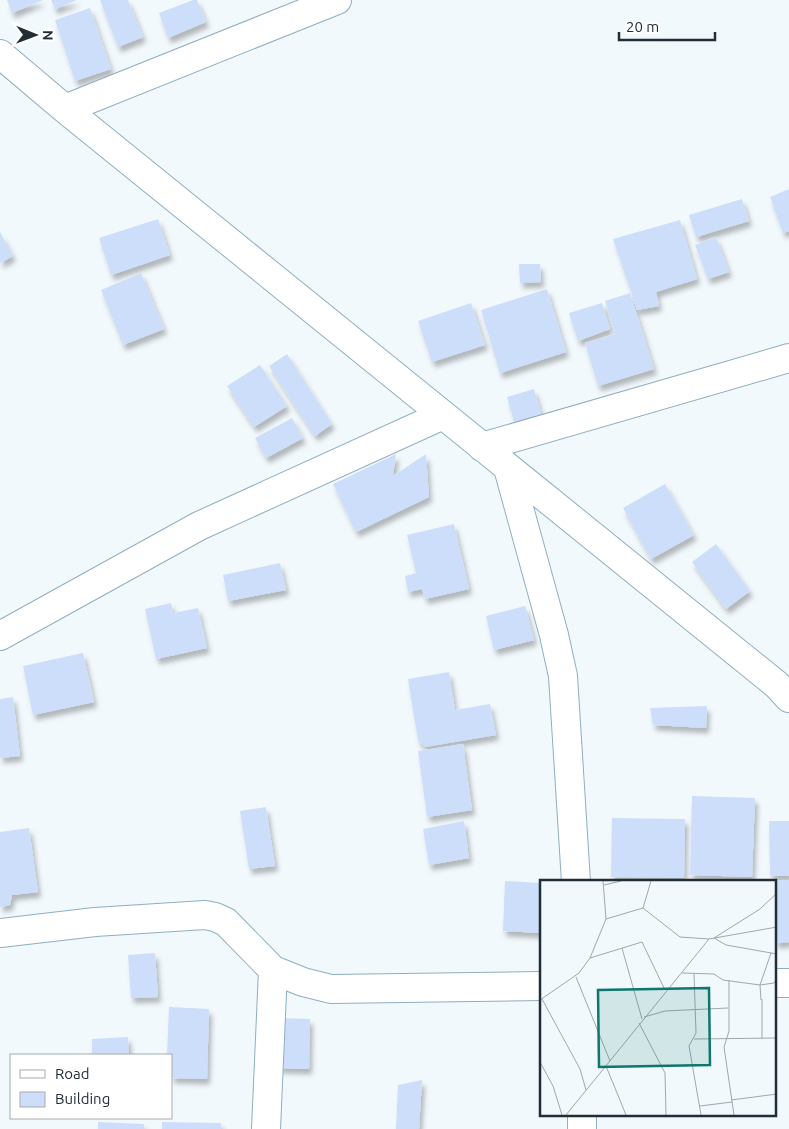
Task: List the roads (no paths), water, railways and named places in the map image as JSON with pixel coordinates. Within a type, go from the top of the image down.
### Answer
[{"type":"street","points":[[64,109],[337,0]]},
{"type":"street","points":[[4,63],[64,109],[508,468],[785,687]]},
{"type":"street","points":[[482,447],[789,358]]},
{"type":"street","points":[[0,636],[199,526],[443,415]]},
{"type":"street","points":[[508,468],[554,635],[563,676],[576,880]]},
{"type":"street","points":[[0,933],[95,922],[205,915],[226,922],[273,970],[303,982],[331,989],[540,986]]},
{"type":"street","points":[[266,1129],[273,970]]},
{"type":"street","points":[[776,983],[789,983]]},
{"type":"street","points":[[582,1116],[582,1129]]}]
